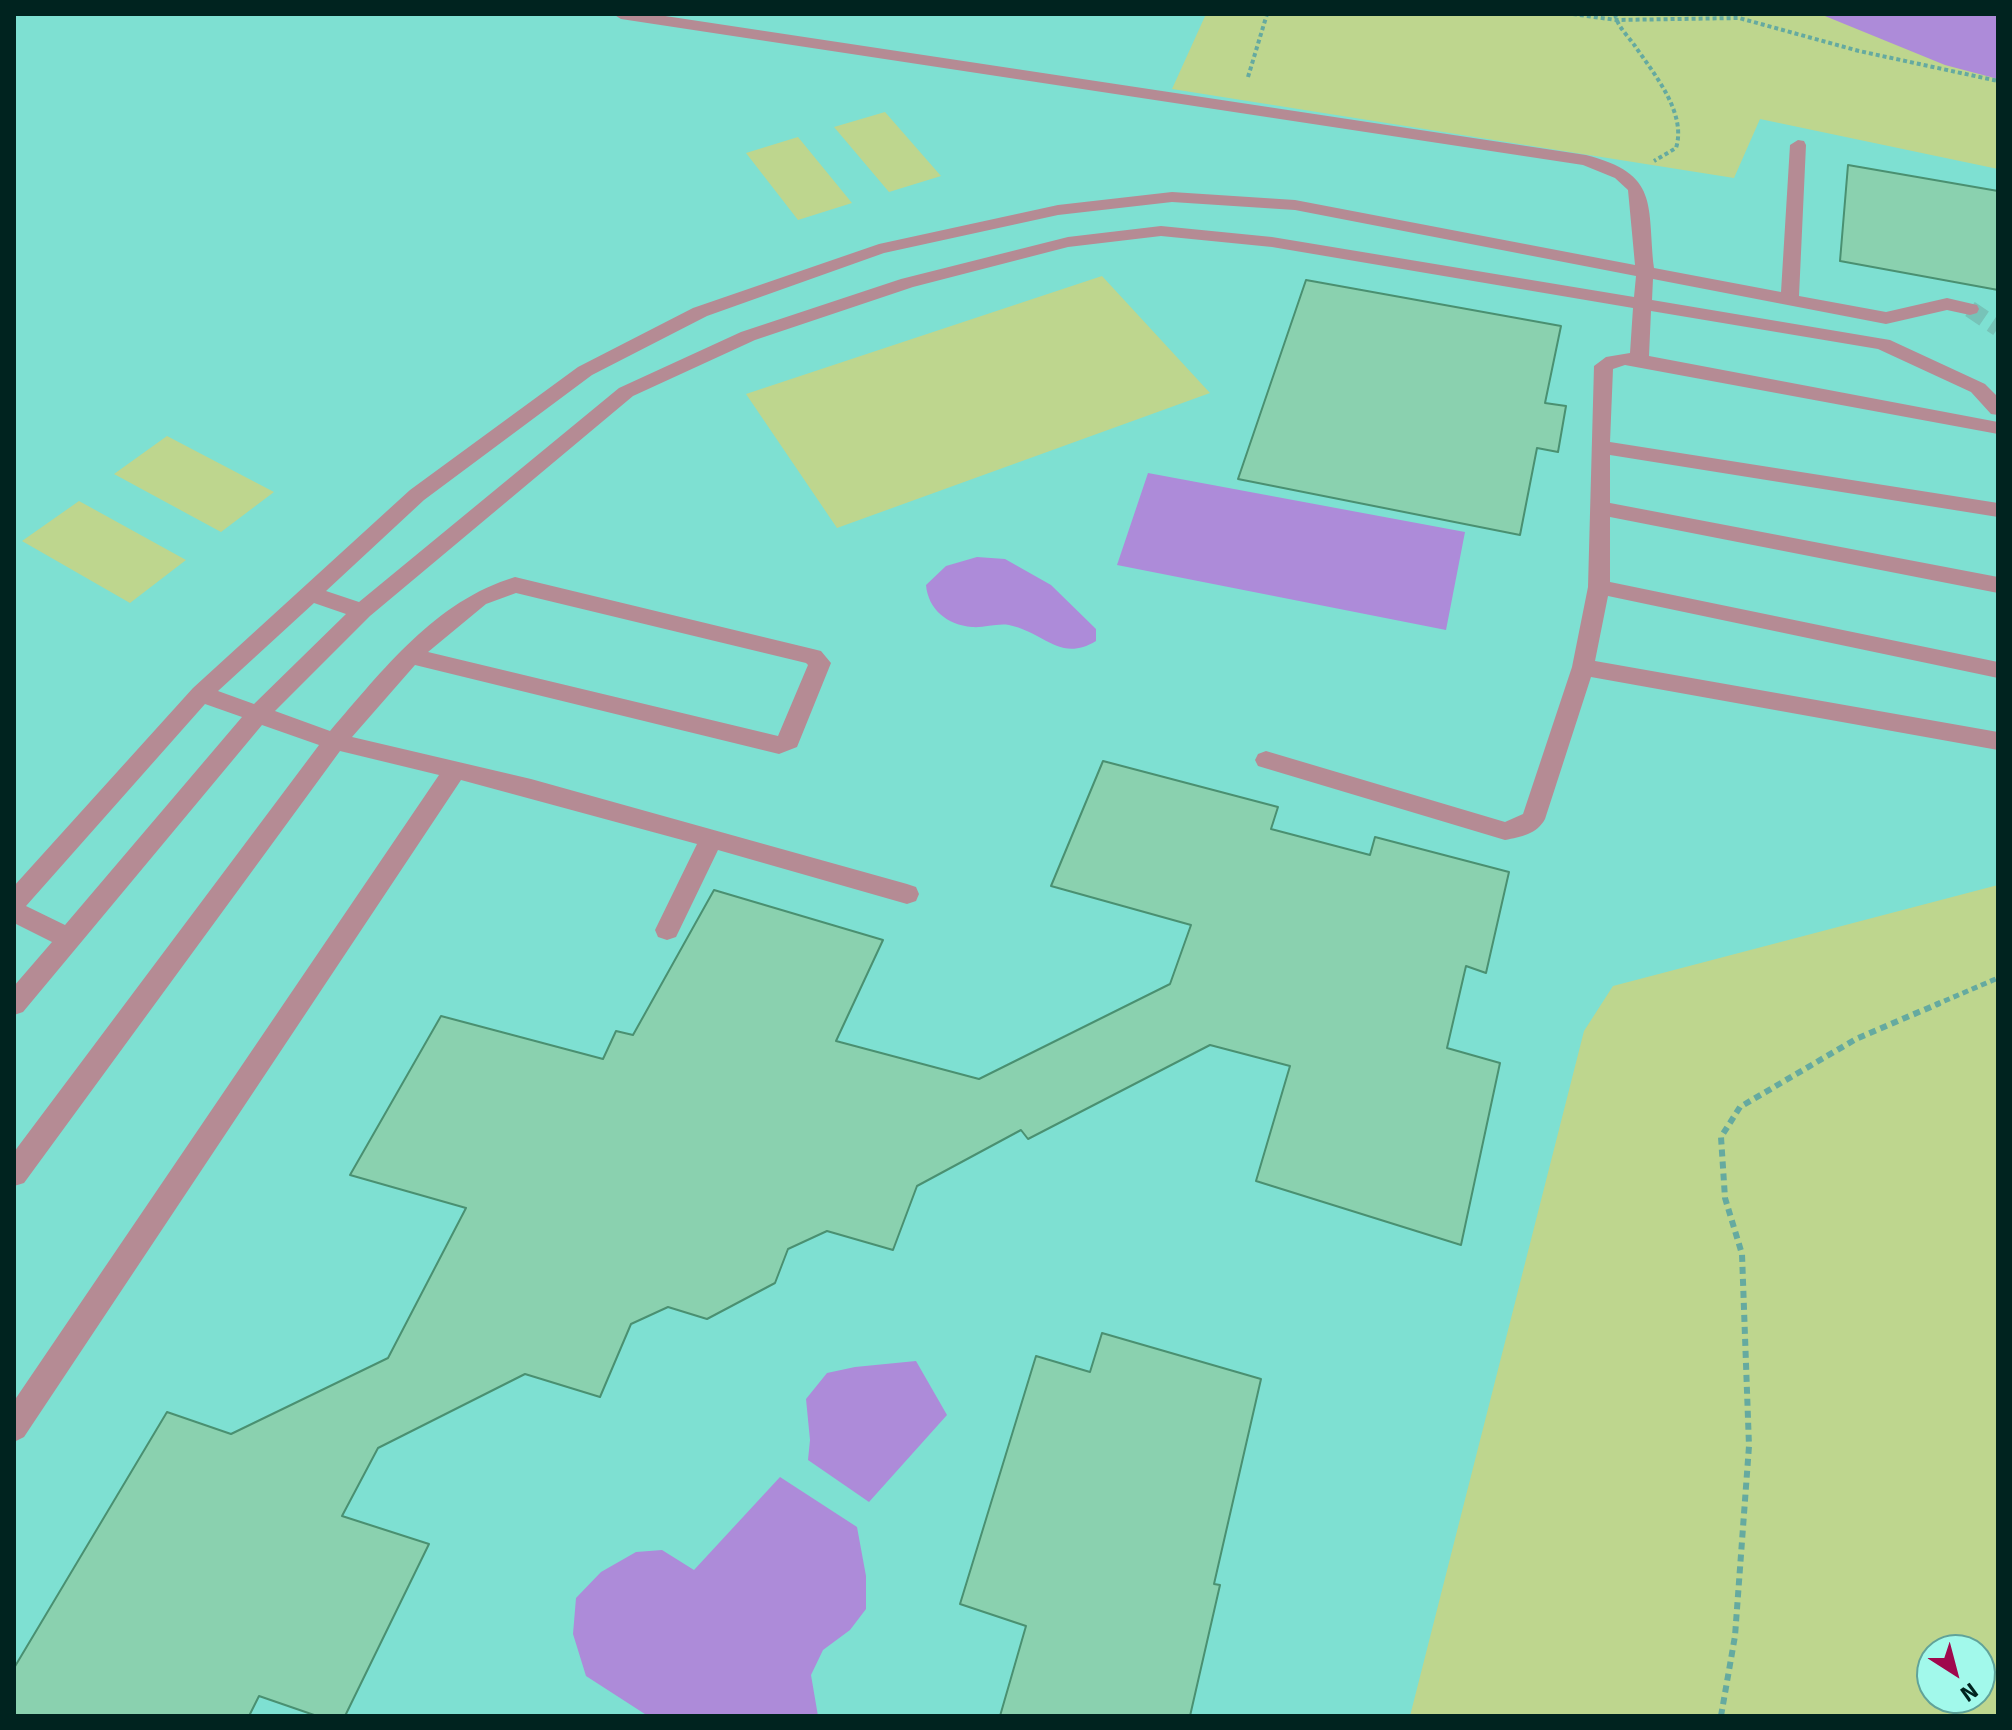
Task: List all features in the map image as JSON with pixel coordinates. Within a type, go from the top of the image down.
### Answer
[{"type":"street","points":[[621,14],[1240,105],[1586,160],[1632,181],[1637,190],[1645,270],[1639,360]]},
{"type":"street","points":[[1790,300],[1798,145]]},
{"type":"street","points":[[14,903],[201,694],[417,495],[585,371],[700,312],[879,249],[1058,210],[1172,197],[1295,205],[1886,318],[1947,304],[1970,309]]},
{"type":"street","points":[[14,1004],[259,713],[362,611],[626,392],[748,336],[907,283],[1068,242],[1161,231],[1272,242],[1883,344],[1978,388],[1997,405]]},
{"type":"street","points":[[1883,344],[1886,318]]},
{"type":"street","points":[[637,344],[669,373]]},
{"type":"street","points":[[1266,760],[1505,831],[1522,827],[1533,819],[1583,667],[1599,587],[1604,366],[1620,358],[1998,428]]},
{"type":"street","points":[[1600,447],[1998,510]]},
{"type":"street","points":[[1601,508],[1998,585]]},
{"type":"street","points":[[14,1174],[333,741],[410,656],[484,593],[499,586],[515,585],[810,656],[820,663],[789,741],[779,745],[410,656]]},
{"type":"street","points":[[1599,587],[1998,670]]},
{"type":"street","points":[[309,593],[362,611]]},
{"type":"street","points":[[1583,667],[1998,741]]},
{"type":"street","points":[[201,694],[333,741],[531,788],[907,894]]},
{"type":"street","points":[[14,1427],[455,770]]},
{"type":"street","points":[[667,930],[711,841]]},
{"type":"street","points":[[14,912],[68,938]]},
{"type":"path","points":[[1240,105],[1267,14]]},
{"type":"path","points":[[1573,14],[1739,18],[1859,51],[1998,81]]},
{"type":"path","points":[[1616,17],[1672,103],[1681,138],[1675,149],[1658,159],[1617,173]]},
{"type":"path","points":[[1721,1716],[1735,1636],[1749,1446],[1742,1254],[1725,1198],[1721,1137],[1740,1107],[1856,1039],[1998,978]]},
{"type":"shaded area","points":[[14,14],[1998,14],[1998,1716],[14,1716]]},
{"type":"shaded area","points":[[1206,14],[1998,14],[1998,169],[1760,119],[1734,178],[1172,89]]},
{"type":"shaded area","points":[[1820,14],[1998,14],[1998,79],[1945,65]]},
{"type":"shaded area","points":[[885,112],[941,176],[889,192],[834,127]]},
{"type":"shaded area","points":[[798,137],[852,203],[798,220],[746,153]]},
{"type":"shaded area","points":[[1102,276],[1210,393],[837,528],[746,394]]},
{"type":"shaded area","points":[[167,436],[274,492],[221,532],[114,474]]},
{"type":"shaded area","points":[[1148,473],[1465,532],[1446,630],[1117,565]]},
{"type":"shaded area","points":[[79,501],[186,560],[130,603],[22,541]]},
{"type":"shaded area","points":[[977,557],[1005,559],[1051,585],[1096,629],[1096,641],[1072,649],[1052,644],[1009,625],[972,627],[947,619],[935,608],[926,585],[946,566]]},
{"type":"shaded area","points":[[1998,885],[1998,1716],[1410,1716],[1584,1031],[1613,986]]},
{"type":"shaded area","points":[[916,1361],[947,1415],[869,1502],[808,1460],[810,1440],[806,1399],[827,1373]]},
{"type":"shaded area","points":[[780,1477],[857,1527],[866,1576],[866,1609],[850,1630],[823,1650],[811,1675],[818,1716],[648,1716],[586,1676],[573,1634],[576,1598],[601,1572],[636,1552],[662,1550],[694,1570]]},
{"type":"building","points":[[1848,165],[1998,191],[1998,290],[1840,261]]},
{"type":"building","points":[[1306,280],[1561,326],[1545,403],[1566,406],[1558,452],[1537,448],[1520,535],[1238,479]]},
{"type":"building","points":[[1103,761],[1278,807],[1271,829],[1370,855],[1375,837],[1509,872],[1486,973],[1466,966],[1447,1048],[1500,1063],[1461,1245],[1256,1181],[1290,1066],[1210,1045],[1028,1139],[1021,1130],[917,1186],[893,1250],[827,1231],[788,1249],[775,1283],[707,1319],[668,1307],[631,1324],[600,1397],[525,1374],[378,1448],[342,1516],[429,1544],[345,1716],[317,1716],[259,1696],[249,1716],[14,1716],[14,1668],[167,1412],[231,1434],[388,1358],[466,1208],[350,1175],[441,1016],[603,1059],[616,1031],[633,1035],[714,890],[883,940],[836,1041],[979,1079],[1170,984],[1191,925],[1051,886]]},
{"type":"building","points":[[1102,1333],[1261,1379],[1214,1584],[1220,1585],[1190,1716],[1000,1716],[1026,1626],[960,1604],[1036,1356],[1090,1372]]},
{"type":"tunnel","points":[[1970,309],[1998,328]]}]
